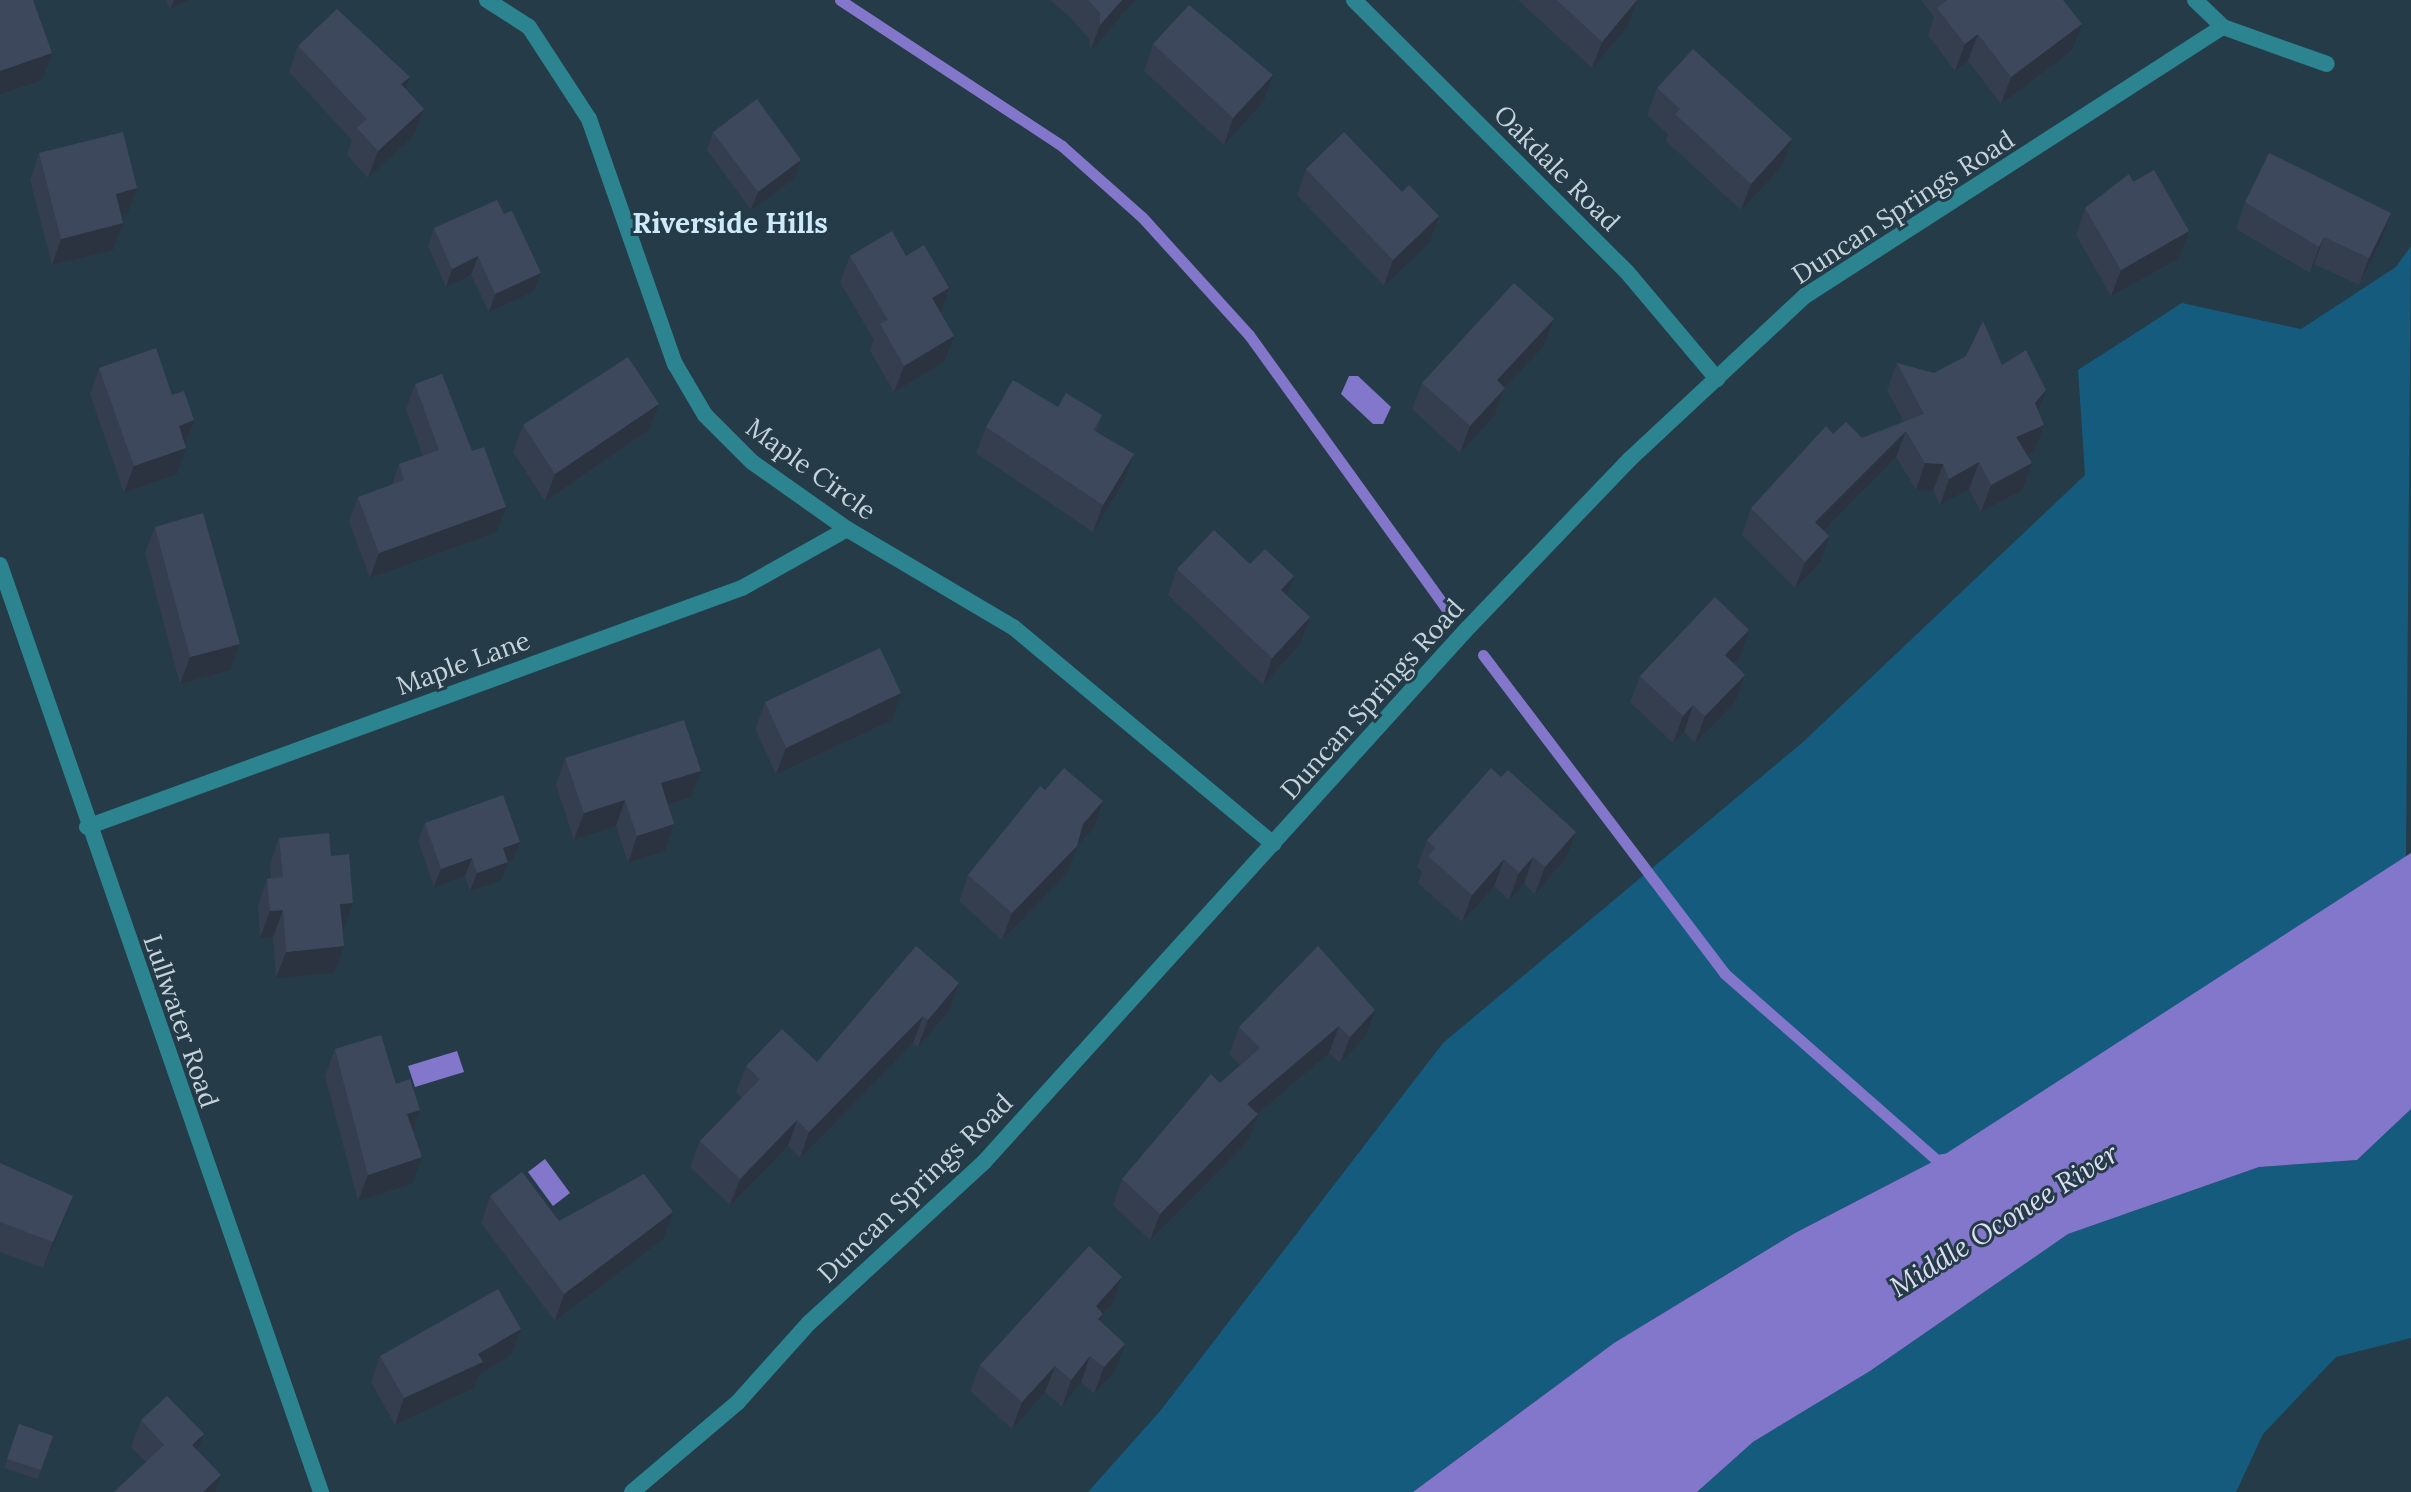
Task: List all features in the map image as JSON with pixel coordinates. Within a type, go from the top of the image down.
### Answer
[{"type":"street","name":"Maple Circle","points":[[487,0],[529,27],[589,119],[675,364],[705,415],[752,462],[847,529],[1013,627],[1273,844]]},
{"type":"street","name":"Oakdale Road","points":[[1354,0],[1627,272],[1717,379]]},
{"type":"street","points":[[2195,0],[2223,27],[2327,64]]},
{"type":"street","name":"Duncan Springs Road","points":[[632,1492],[738,1402],[809,1323],[984,1162],[1465,631],[1717,379],[1805,296],[2223,27]]},
{"type":"street","name":"Maple Lane","points":[[87,827],[742,588],[847,529]]},
{"type":"street","name":"Lullwater Road","points":[[0,565],[87,827],[321,1492]]},
{"type":"shaded area","points":[[2411,246],[2406,859],[1936,1160],[1795,1233],[1614,1343],[1413,1492],[1088,1492],[1161,1410],[1443,1043],[1803,742],[2085,475],[2078,370],[2182,303],[2301,329],[2396,267]]},
{"type":"shaded area","points":[[2411,1109],[2411,1338],[2336,1357],[2263,1434],[2236,1492],[1697,1492],[1753,1442],[1870,1371],[2068,1234],[2259,1167],[2357,1160]]},
{"type":"water","points":[[1349,376],[1358,376],[1391,407],[1383,424],[1373,424],[1341,394]]},
{"type":"water","name":"Middle Oconee River","points":[[2411,853],[2411,1109],[2357,1160],[2259,1167],[2068,1234],[1870,1371],[1753,1442],[1697,1492],[1413,1492],[1614,1343],[1795,1233],[1936,1160]]},
{"type":"water","points":[[457,1051],[464,1072],[415,1087],[408,1066]]},
{"type":"water","points":[[545,1159],[570,1193],[553,1206],[528,1172]]},
{"type":"building","points":[[0,0],[33,0],[52,53],[0,71]]},
{"type":"building","points":[[1088,0],[1122,0],[1100,25],[1100,13]]},
{"type":"building","points":[[1557,0],[1637,0],[1602,42]]},
{"type":"building","points":[[1947,0],[2063,0],[2082,24],[2011,77],[1978,34],[1965,44],[1937,8]]},
{"type":"building","points":[[1189,5],[1273,75],[1233,118],[1153,44]]},
{"type":"building","points":[[337,9],[410,77],[401,84],[424,109],[378,151],[357,128],[367,119],[298,46]]},
{"type":"building","points":[[1693,49],[1792,139],[1751,184],[1675,114],[1680,109],[1657,88]]},
{"type":"building","points":[[757,99],[801,160],[758,192],[713,132]]},
{"type":"building","points":[[123,132],[137,188],[116,194],[123,223],[61,239],[39,153]]},
{"type":"building","points":[[1344,132],[1402,192],[1409,185],[1439,216],[1393,260],[1306,169]]},
{"type":"building","points":[[2269,153],[2391,213],[2369,258],[2324,237],[2319,247],[2245,202]]},
{"type":"building","points":[[2154,170],[2189,231],[2121,270],[2085,208],[2129,174],[2133,182]]},
{"type":"building","points":[[497,200],[504,214],[512,211],[541,273],[495,294],[478,256],[452,269],[434,228]]},
{"type":"building","points":[[892,231],[906,256],[924,245],[949,288],[932,298],[954,336],[904,366],[880,324],[888,320],[850,256]]},
{"type":"building","points":[[1514,283],[1554,319],[1497,380],[1505,388],[1470,426],[1422,383]]},
{"type":"building","points":[[1983,321],[2002,365],[2026,350],[2046,390],[2035,403],[2044,425],[2016,437],[2032,463],[1991,485],[1979,462],[1949,479],[1943,464],[1925,463],[1906,431],[1815,522],[1829,536],[1805,562],[1751,508],[1826,426],[1833,434],[1846,422],[1862,438],[1924,414],[1897,363],[1934,373],[1966,356]]},
{"type":"building","points":[[156,348],[172,395],[184,391],[194,420],[179,426],[186,448],[134,466],[99,368]]},
{"type":"building","points":[[628,357],[659,404],[555,474],[523,425]]},
{"type":"building","points":[[442,374],[472,451],[484,447],[506,507],[379,553],[358,497],[404,480],[399,464],[439,450],[415,384]]},
{"type":"building","points":[[1013,380],[1058,407],[1066,393],[1102,415],[1093,430],[1134,454],[1103,505],[986,427]]},
{"type":"building","points":[[203,513],[240,644],[190,657],[155,527]]},
{"type":"building","points":[[1214,530],[1250,564],[1265,549],[1294,576],[1281,590],[1310,617],[1272,658],[1177,569]]},
{"type":"building","points":[[1715,597],[1749,630],[1725,655],[1745,675],[1705,716],[1693,705],[1683,716],[1640,676]]},
{"type":"building","points":[[880,648],[901,693],[786,748],[765,702]]},
{"type":"building","points":[[684,720],[701,771],[661,783],[674,824],[637,836],[625,800],[584,813],[565,758]]},
{"type":"building","points":[[1064,768],[1103,801],[1083,824],[1077,846],[1012,913],[968,875],[1040,786],[1045,790]]},
{"type":"building","points":[[1491,768],[1501,777],[1508,770],[1576,832],[1545,867],[1533,857],[1519,873],[1504,859],[1472,895],[1428,856],[1435,848],[1427,840]]},
{"type":"building","points":[[503,795],[520,842],[503,848],[508,862],[477,873],[472,858],[441,869],[425,823]]},
{"type":"building","points":[[329,833],[331,856],[349,854],[353,903],[340,904],[344,946],[286,952],[283,910],[270,911],[267,879],[283,877],[279,838]]},
{"type":"building","points":[[916,946],[959,983],[928,1020],[923,1016],[809,1132],[797,1120],[740,1179],[700,1141],[760,1079],[746,1066],[782,1029],[817,1062]]},
{"type":"building","points":[[1318,946],[1375,1010],[1350,1037],[1339,1026],[1247,1104],[1258,1114],[1160,1214],[1122,1179],[1211,1074],[1220,1083],[1260,1048],[1239,1027]]},
{"type":"building","points":[[381,1035],[396,1084],[410,1079],[420,1110],[407,1114],[422,1157],[368,1175],[335,1049]]},
{"type":"building","points":[[0,1163],[73,1196],[53,1242],[0,1222]]},
{"type":"building","points":[[522,1172],[559,1221],[644,1174],[673,1212],[564,1294],[490,1196]]},
{"type":"building","points":[[1089,1246],[1122,1277],[1096,1306],[1103,1314],[1098,1319],[1125,1344],[1104,1367],[1090,1356],[1071,1380],[1055,1366],[1022,1402],[980,1365]]},
{"type":"building","points":[[498,1289],[521,1329],[478,1354],[483,1362],[404,1398],[380,1356]]},
{"type":"building","points":[[167,1396],[204,1434],[192,1445],[221,1475],[203,1492],[114,1492],[164,1445],[141,1420]]},
{"type":"building","points":[[19,1424],[53,1436],[41,1470],[7,1459]]},
{"type":"waterway","points":[[840,0],[1062,146],[1142,217],[1249,335],[1446,608]]},
{"type":"waterway","points":[[1483,655],[1724,973],[1937,1160],[1949,1158]]},
{"type":"district","name":"Riverside Hills","points":[[730,223]]}]
